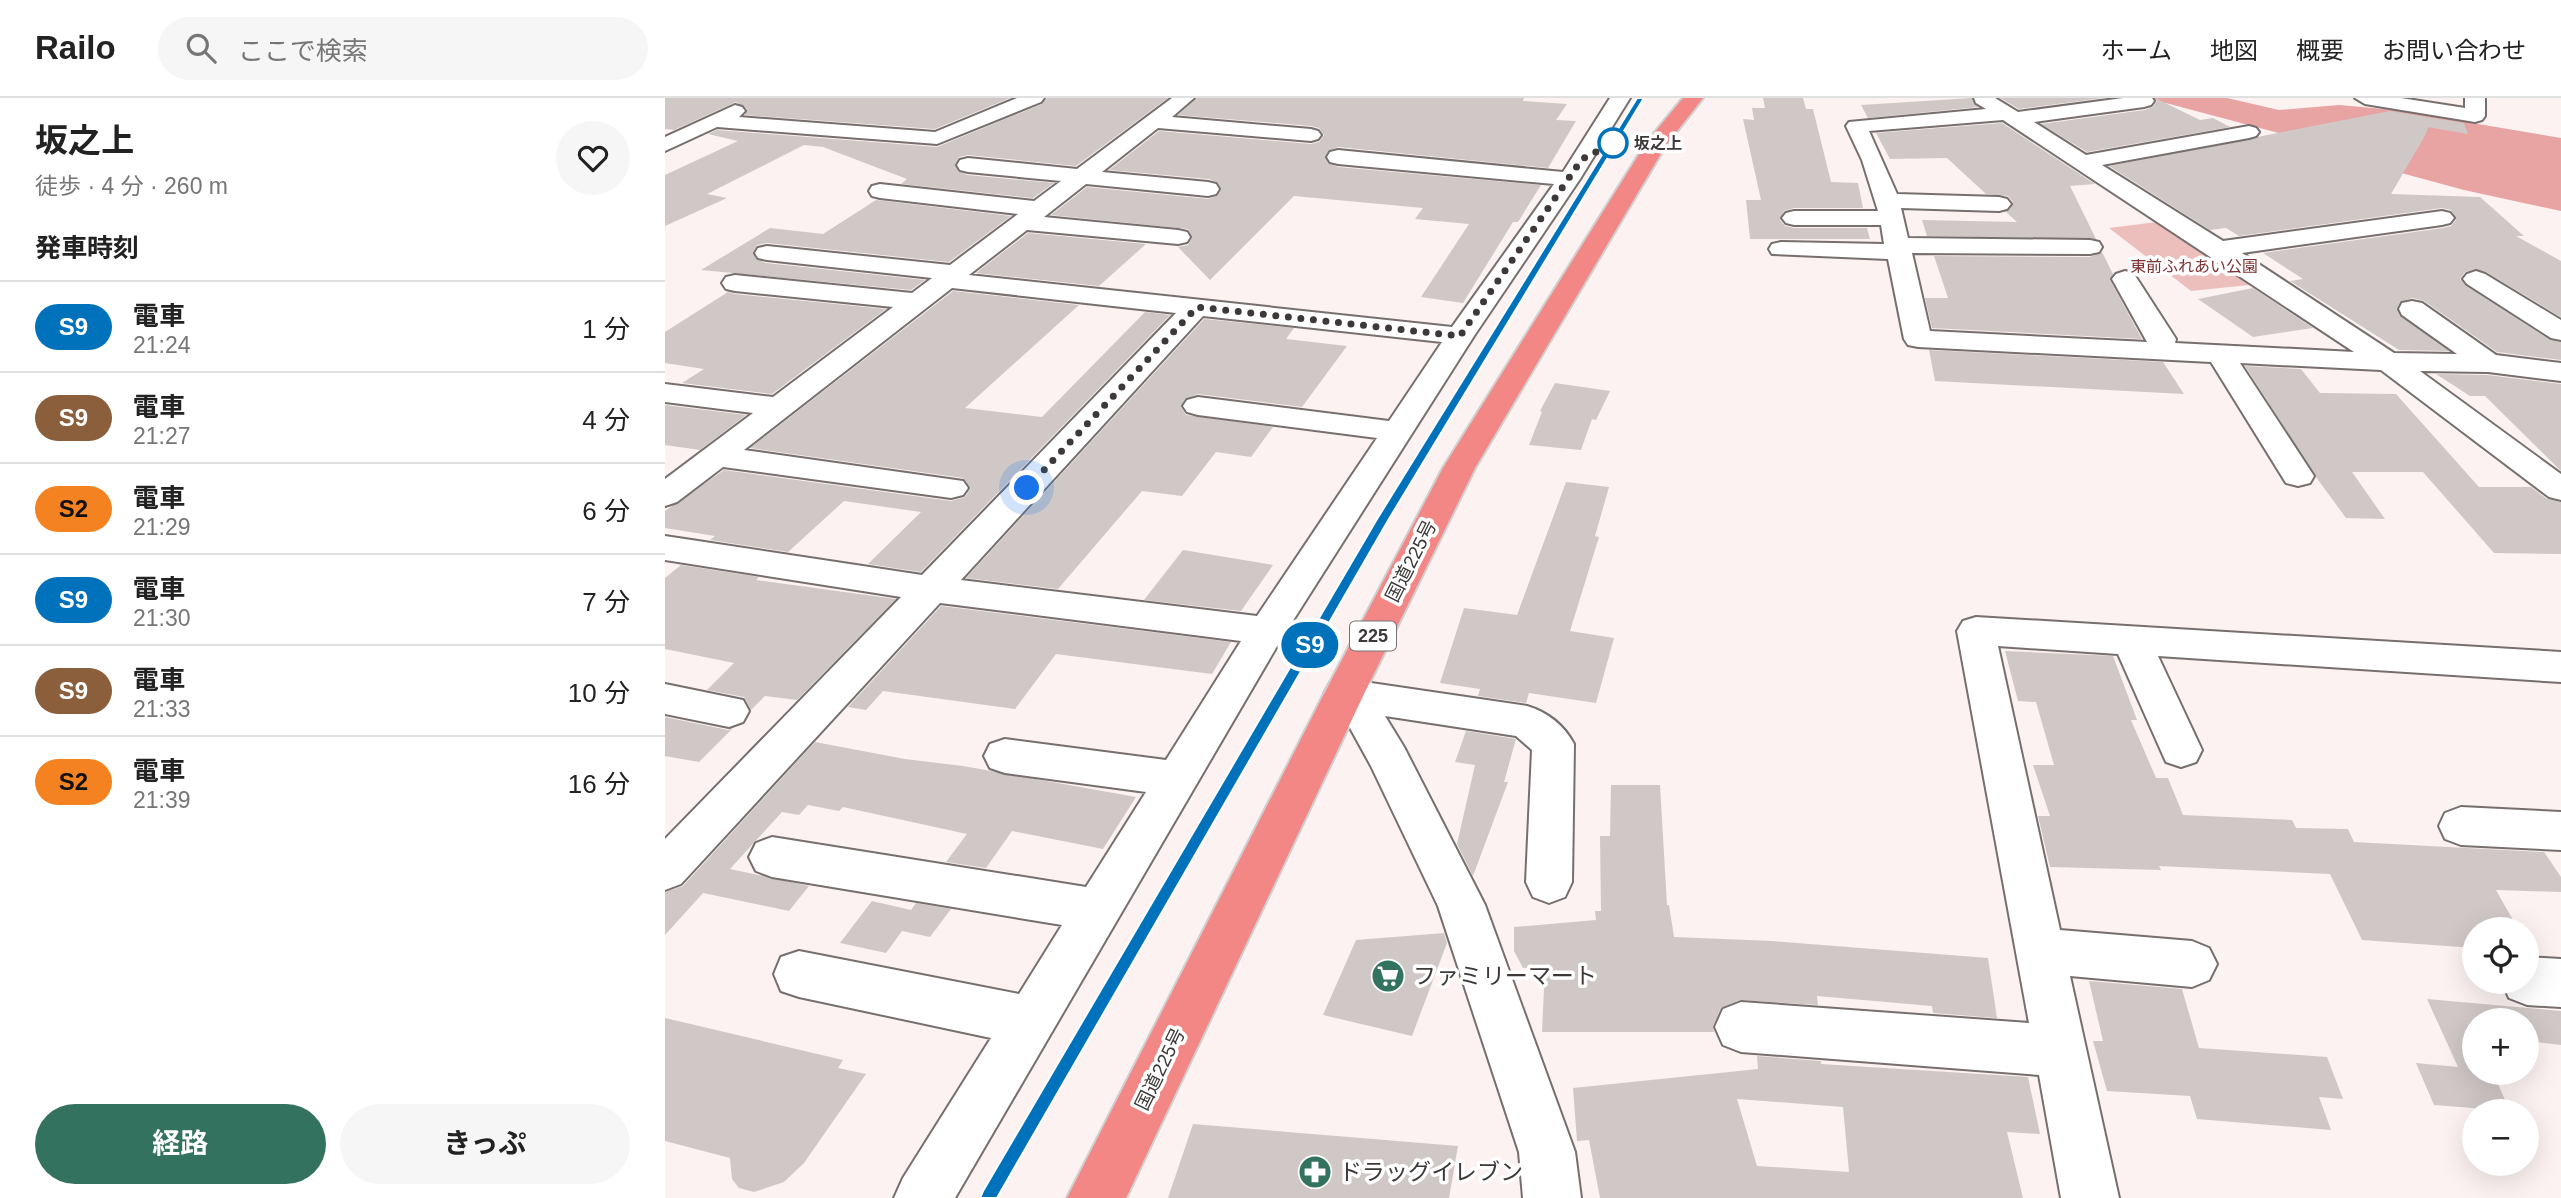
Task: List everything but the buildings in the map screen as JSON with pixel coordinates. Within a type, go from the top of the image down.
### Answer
[{"type":"highway","name":"国道225号","points":[[1096,1198],[1344,694],[1459,468],[1647,158],[1672,121],[1693,98]]},
{"type":"street","points":[[688,114],[937,138],[1034,98]]},
{"type":"street","points":[[665,495],[1184,98]]},
{"type":"street","points":[[923,1198],[1267,631],[1460,336],[1569,179],[1620,98]]},
{"type":"street","points":[[1981,98],[2221,249],[2455,409],[2561,490]]},
{"type":"street","points":[[2365,98],[2475,116],[2475,98]]},
{"type":"street","points":[[2144,101],[2010,116],[1851,117],[1873,160],[1890,210],[1918,339],[2159,351],[2220,341],[2257,356],[2386,362],[2489,363],[2561,372]]},
{"type":"street","points":[[665,145],[748,104]]},
{"type":"street","points":[[1153,121],[1311,135]]},
{"type":"street","points":[[2083,162],[2196,136],[2249,132]]},
{"type":"street","points":[[2196,136],[2229,159]]},
{"type":"street","points":[[1338,157],[1569,179]]},
{"type":"street","points":[[968,166],[1208,189]]},
{"type":"street","points":[[880,191],[1178,237]]},
{"type":"street","points":[[1794,218],[1999,204]]},
{"type":"street","points":[[2221,249],[2442,218]]},
{"type":"street","points":[[1781,249],[2090,247]]},
{"type":"street","points":[[767,253],[1197,307],[1460,336]]},
{"type":"street","points":[[2125,279],[2162,339],[2159,351]]},
{"type":"street","points":[[2476,279],[2561,332]]},
{"type":"street","points":[[735,283],[917,303]]},
{"type":"street","points":[[665,870],[1197,307]]},
{"type":"street","points":[[2412,309],[2489,363]]},
{"type":"street","points":[[1913,318],[2018,320]]},
{"type":"street","points":[[2220,341],[2298,476]]},
{"type":"street","points":[[665,393],[778,407]]},
{"type":"street","points":[[1198,406],[1397,432]]},
{"type":"street","points":[[715,456],[951,488]]},
{"type":"street","points":[[665,548],[933,589],[1267,631]]},
{"type":"street","points":[[2090,1198],[1976,631],[2561,667]]},
{"type":"street","points":[[2131,640],[2181,750]]},
{"type":"street","points":[[1344,694],[1528,722],[1553,744],[1549,882]]},
{"type":"street","points":[[1344,694],[1363,715],[1389,759],[1461,905],[1547,1152],[1552,1198]]},
{"type":"street","points":[[665,699],[729,711]]},
{"type":"street","points":[[1005,756],[1178,779]]},
{"type":"street","points":[[2461,826],[2561,831]]},
{"type":"street","points":[[772,857],[1098,910]]},
{"type":"street","points":[[2039,951],[2192,964]]},
{"type":"street","points":[[799,974],[1031,1021]]},
{"type":"street","points":[[2539,981],[2561,982]]},
{"type":"street","points":[[1741,1027],[2059,1051]]},
{"type":"green space","name":"東前ふれあい公園","points":[[2165,221],[2259,284],[2191,291],[2109,228]]},
{"type":"shaded area","points":[[2147,98],[2227,98],[2279,110],[2339,105],[2395,110],[2561,138],[2561,211],[2464,190],[2346,158],[2320,144]]},
{"type":"railway","points":[[1532,275],[1640,98]]},
{"type":"railway","points":[[1392,505],[1533,273]]},
{"type":"railway","points":[[1217,806],[1393,503]]},
{"type":"railway","points":[[990,1198],[1218,804]]},
{"type":"train","name":"S9","points":[[990,1198],[1383,519],[1640,98]]},
{"type":"place","name":"坂之上","points":[[1613,143]]},
{"type":"place","name":"ファミリーマート","points":[[1388,976]]},
{"type":"place","name":"ドラッグイレブン","points":[[1315,1172]]},
{"type":"route","points":[[1027,488],[1197,307],[1460,336],[1582,159],[1613,143]]}]
